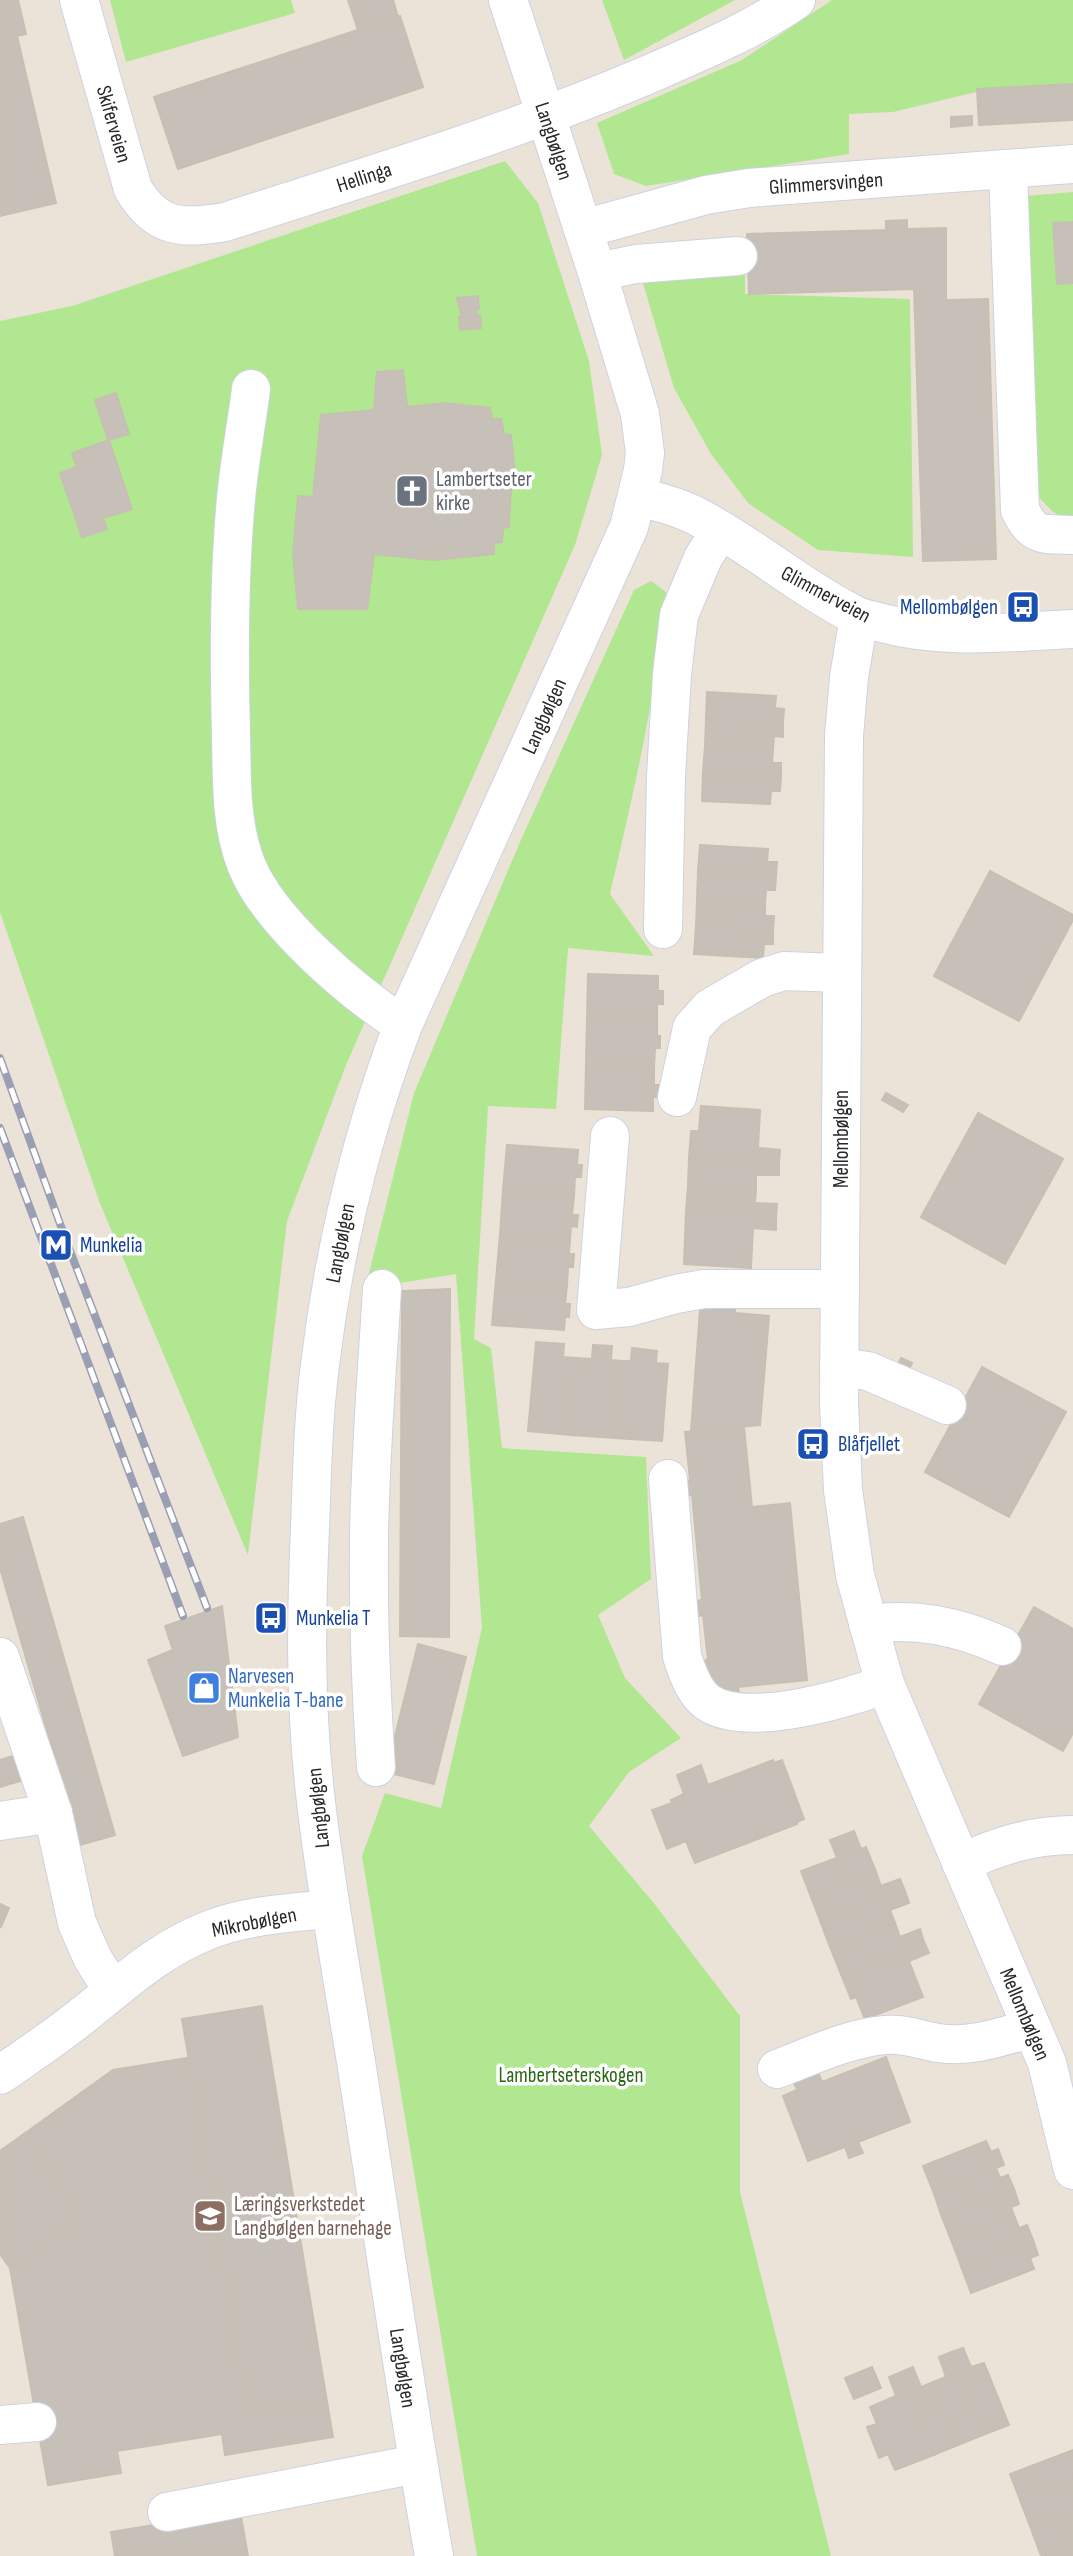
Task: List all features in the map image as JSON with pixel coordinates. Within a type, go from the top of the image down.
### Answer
[{"type":"street","name":"Skiferveien","points":[[79,0],[133,189],[144,208],[159,218],[180,225]]},
{"type":"street","name":"Langbølgen","points":[[434,2556],[330,1909],[315,1792],[308,1695],[309,1538],[320,1367],[332,1284],[354,1175],[378,1092],[404,1025],[625,537],[638,497],[644,461],[643,432],[634,391],[508,0]]},
{"type":"street","name":"Hellinga","points":[[180,225],[225,222],[454,148],[686,58],[758,25],[796,0]]},
{"type":"street","name":"Glimmersvingen","points":[[583,229],[706,195],[748,188],[1073,164]]},
{"type":"street","points":[[1008,169],[1020,510],[1028,526],[1037,533],[1073,535]]},
{"type":"street","points":[[597,272],[636,264],[738,256]]},
{"type":"street","points":[[251,389],[234,523],[229,674],[235,831],[246,865],[262,896],[344,982],[370,1004],[404,1025]]},
{"type":"street","name":"Glimmerveien","points":[[638,497],[669,505],[698,517],[859,617],[902,628],[946,634],[1073,629]]},
{"type":"street","points":[[663,929],[666,776],[672,674],[679,615],[704,558],[720,531]]},
{"type":"street","name":"Mellombølgen","points":[[859,617],[849,677],[844,736],[839,1367],[844,1490],[855,1574],[885,1685],[1032,2028],[1060,2058],[1073,2170]]},
{"type":"street","points":[[677,1097],[692,1028],[710,1008],[762,978],[784,971],[842,973]]},
{"type":"street","points":[[610,1136],[596,1310],[629,1307],[704,1289],[840,1289]]},
{"type":"street","points":[[376,1767],[369,1646],[369,1539],[382,1289]]},
{"type":"street","points":[[839,1367],[868,1371],[947,1405]]},
{"type":"street","points":[[668,1479],[682,1656],[686,1671],[700,1697],[718,1708],[782,1712],[815,1706],[885,1685]]},
{"type":"street","points":[[309,1538],[369,1539]]},
{"type":"street","points":[[868,1624],[895,1621],[932,1623],[970,1632],[1002,1646]]},
{"type":"street","points":[[0,1657],[53,1813],[76,1923],[93,1959],[113,1991]]},
{"type":"street","points":[[0,1821],[53,1813]]},
{"type":"street","points":[[961,1863],[1043,1835],[1073,1835]]},
{"type":"street","name":"Mikrobølgen","points":[[0,2075],[160,1953],[213,1928],[258,1917],[330,1909]]},
{"type":"street","points":[[777,2069],[832,2049],[884,2035],[910,2035],[936,2043],[972,2045],[1032,2028]]},
{"type":"street","points":[[167,2512],[418,2464]]},
{"type":"green space","points":[[110,0],[291,0],[295,13],[126,62]]},
{"type":"green space","points":[[602,0],[735,0],[624,60]]},
{"type":"green space","points":[[832,0],[1073,0],[1073,88],[976,92],[893,112],[849,114],[849,154],[646,186],[614,174],[597,123],[742,60]]},
{"type":"green space","points":[[505,161],[538,203],[589,361],[602,455],[575,545],[346,1065],[287,1221],[248,1555],[99,1201],[0,912],[0,321],[72,306]]},
{"type":"green space","points":[[1073,192],[1073,525],[1052,511],[1037,495],[1025,196]]},
{"type":"green space","points":[[745,265],[745,294],[910,299],[913,557],[818,550],[748,503],[711,454],[674,388],[642,280]]},
{"type":"green space","name":"Lambertseterskogen","points":[[651,581],[666,592],[662,630],[643,744],[610,894],[654,956],[568,948],[556,1109],[488,1106],[474,1339],[491,1348],[502,1448],[646,1457],[651,1579],[598,1615],[625,1678],[681,1738],[629,1772],[589,1826],[653,1902],[740,2016],[740,2192],[831,2556],[477,2556],[362,1856],[385,1793],[441,1808],[482,1628],[456,1274],[388,1285],[366,1285],[414,1093],[520,842],[634,590]]},
{"type":"building","points":[[0,0],[18,0],[26,34],[17,36],[56,203],[0,216]]},
{"type":"building","points":[[348,0],[393,0],[398,17],[358,30]]},
{"type":"building","points":[[400,16],[423,87],[178,169],[154,97]]},
{"type":"building","points":[[1073,84],[1073,120],[979,125],[977,89]]},
{"type":"building","points":[[972,116],[972,125],[951,127],[951,117]]},
{"type":"building","points":[[907,220],[907,229],[946,228],[946,300],[988,299],[996,559],[923,561],[914,289],[749,294],[747,234],[886,230],[886,221]]},
{"type":"building","points":[[1073,222],[1073,283],[1057,284],[1053,223]]},
{"type":"building","points":[[478,296],[479,309],[476,309],[477,315],[480,315],[481,328],[460,330],[459,317],[462,317],[457,298]]},
{"type":"building","name":"Lambertseter kirke","points":[[403,370],[407,407],[446,403],[490,408],[492,419],[501,419],[504,434],[511,435],[516,486],[511,486],[509,527],[503,528],[502,542],[494,543],[494,554],[433,560],[374,554],[367,609],[298,609],[293,554],[298,496],[313,497],[321,415],[374,410],[377,372]]},
{"type":"building","points":[[116,393],[129,434],[108,440],[95,400]]},
{"type":"building","points":[[109,440],[132,509],[103,518],[107,529],[82,537],[60,473],[77,467],[72,453]]},
{"type":"building","points":[[707,692],[776,696],[775,708],[784,709],[783,723],[706,719]]},
{"type":"building","points":[[706,719],[783,723],[783,737],[774,736],[773,750],[705,746]]},
{"type":"building","points":[[705,746],[773,750],[772,763],[781,763],[781,777],[703,773]]},
{"type":"building","points":[[703,773],[781,777],[780,791],[771,791],[770,804],[702,801]]},
{"type":"building","points":[[700,845],[768,849],[767,862],[777,862],[776,876],[698,872]]},
{"type":"building","points":[[990,871],[1073,915],[1073,920],[1019,1021],[934,976]]},
{"type":"building","points":[[698,872],[776,876],[775,890],[766,890],[765,903],[697,899]]},
{"type":"building","points":[[697,899],[765,903],[765,916],[774,916],[773,930],[696,926]]},
{"type":"building","points":[[696,926],[773,930],[773,944],[764,944],[763,958],[694,954]]},
{"type":"building","points":[[588,974],[658,976],[658,991],[663,991],[663,1004],[657,1004],[657,1021],[587,1019]]},
{"type":"building","points":[[587,1019],[657,1021],[660,1048],[655,1048],[654,1067],[586,1065]]},
{"type":"building","points":[[586,1065],[654,1067],[654,1085],[659,1085],[658,1097],[653,1097],[653,1111],[585,1109]]},
{"type":"building","points":[[886,1093],[908,1105],[903,1112],[882,1100]]},
{"type":"building","points":[[701,1106],[760,1110],[758,1148],[780,1150],[779,1163],[689,1158],[691,1131],[699,1131]]},
{"type":"building","points":[[978,1113],[1063,1159],[1005,1264],[921,1217]]},
{"type":"building","points":[[507,1145],[578,1150],[577,1165],[582,1165],[581,1177],[575,1177],[574,1196],[503,1190]]},
{"type":"building","points":[[689,1158],[779,1163],[779,1175],[756,1175],[756,1189],[688,1185]]},
{"type":"building","points":[[688,1185],[756,1189],[755,1203],[777,1204],[776,1217],[686,1212]]},
{"type":"building","points":[[503,1190],[574,1196],[572,1215],[578,1215],[577,1227],[571,1226],[570,1240],[500,1234]]},
{"type":"building","points":[[686,1212],[776,1217],[776,1230],[753,1228],[751,1268],[684,1264]]},
{"type":"building","points":[[500,1234],[570,1240],[569,1254],[574,1254],[573,1267],[568,1267],[567,1285],[496,1280]]},
{"type":"building","points":[[496,1280],[567,1285],[565,1304],[570,1304],[564,1330],[492,1325]]},
{"type":"building","points":[[450,1289],[449,1637],[400,1636],[402,1291]]},
{"type":"building","points":[[703,1297],[736,1300],[735,1313],[769,1316],[760,1425],[691,1431]]},
{"type":"building","points":[[536,1342],[564,1344],[563,1357],[577,1358],[571,1435],[528,1431]]},
{"type":"building","points":[[593,1345],[612,1346],[611,1360],[621,1361],[615,1438],[571,1435],[577,1358],[592,1359]]},
{"type":"building","points":[[632,1348],[657,1351],[656,1363],[668,1364],[662,1441],[615,1438],[621,1361],[631,1361]]},
{"type":"building","points":[[901,1358],[912,1363],[908,1372],[897,1366]]},
{"type":"building","points":[[982,1367],[1066,1412],[1009,1517],[925,1472]]},
{"type":"building","points":[[744,1427],[752,1507],[790,1503],[807,1680],[738,1687],[739,1693],[728,1694],[727,1688],[703,1691],[700,1661],[708,1660],[703,1615],[699,1616],[697,1601],[702,1600],[692,1495],[686,1496],[685,1481],[690,1480],[685,1432]]},
{"type":"building","points":[[23,1517],[115,1835],[80,1845],[0,1568],[0,1524]]},
{"type":"building","points":[[222,1606],[238,1737],[183,1756],[148,1660],[173,1650],[165,1626]]},
{"type":"building","points":[[1034,1607],[1073,1629],[1073,1733],[1063,1751],[979,1704]]},
{"type":"building","points":[[418,1644],[466,1657],[434,1784],[386,1772]]},
{"type":"building","points":[[13,1756],[20,1781],[0,1787],[0,1760]]},
{"type":"building","points":[[773,1760],[774,1763],[782,1760],[804,1819],[695,1863],[686,1841],[667,1849],[652,1810],[672,1803],[671,1800],[684,1794],[677,1775],[701,1765],[708,1785]]},
{"type":"building","points":[[854,1831],[861,1849],[866,1847],[876,1872],[811,1897],[801,1871],[837,1858],[830,1840]]},
{"type":"building","points":[[876,1872],[881,1886],[900,1879],[905,1891],[821,1923],[811,1897]]},
{"type":"building","points":[[905,1891],[909,1903],[890,1910],[895,1923],[830,1947],[821,1923]]},
{"type":"building","points":[[0,1904],[9,1908],[1,1927],[0,1926]]},
{"type":"building","points":[[895,1923],[900,1937],[920,1929],[924,1942],[841,1974],[830,1947]]},
{"type":"building","points":[[924,1942],[929,1953],[909,1961],[923,1997],[865,2019],[856,1997],[851,1999],[841,1974]]},
{"type":"building","points":[[262,2006],[327,2402],[249,2415],[182,2019]]},
{"type":"building","points":[[886,2057],[910,2122],[858,2142],[863,2153],[849,2158],[845,2147],[808,2161],[783,2096],[797,2090],[790,2072],[814,2063],[822,2082]]},
{"type":"building","points":[[188,2058],[249,2415],[327,2402],[333,2437],[225,2455],[222,2434],[117,2451],[121,2473],[48,2485],[10,2268],[82,2218],[24,2134],[113,2070]]},
{"type":"building","points":[[24,2134],[82,2218],[10,2268],[0,2254],[0,2151]]},
{"type":"building","points":[[986,2141],[991,2152],[998,2149],[1003,2162],[933,2191],[923,2166]]},
{"type":"building","points":[[1003,2162],[1004,2165],[996,2168],[1000,2178],[1008,2175],[1014,2189],[942,2217],[933,2191]]},
{"type":"building","points":[[1014,2189],[1019,2204],[1011,2207],[1015,2218],[952,2242],[942,2217]]},
{"type":"building","points":[[1015,2218],[1019,2228],[1027,2225],[1033,2240],[962,2269],[952,2242]]},
{"type":"building","points":[[1033,2240],[1038,2255],[1030,2258],[1034,2269],[971,2293],[962,2269]]},
{"type":"building","points":[[963,2348],[971,2367],[984,2363],[1009,2425],[983,2435],[951,2352]]},
{"type":"building","points":[[951,2352],[983,2435],[958,2445],[933,2382],[946,2377],[939,2357]]},
{"type":"building","points":[[872,2367],[881,2388],[854,2399],[845,2378]]},
{"type":"building","points":[[913,2367],[921,2387],[933,2382],[958,2445],[934,2455],[901,2372]]},
{"type":"building","points":[[901,2372],[934,2455],[895,2470],[888,2454],[879,2458],[867,2427],[877,2424],[870,2407],[896,2396],[889,2377]]},
{"type":"building","points":[[1073,2450],[1073,2477],[1020,2500],[1010,2474]]},
{"type":"building","points":[[1073,2477],[1073,2509],[1030,2526],[1020,2500]]},
{"type":"building","points":[[1073,2509],[1073,2538],[1040,2553],[1030,2526]]},
{"type":"building","points":[[240,2511],[248,2556],[115,2556],[111,2532]]},
{"type":"building","points":[[1073,2538],[1073,2556],[1042,2556],[1040,2553]]},
{"type":"railway","points":[[0,1058],[67,1243],[207,1608]]},
{"type":"railway","points":[[0,1128],[183,1616]]},
{"type":"place","name":"Lambertseter kirke","points":[[412,491]]},
{"type":"place","name":"Mellombølgen","points":[[1023,607]]},
{"type":"place","name":"Munkelia","points":[[56,1245]]},
{"type":"place","name":"Blåfjellet","points":[[813,1444]]},
{"type":"place","name":"Munkelia T","points":[[271,1618]]},
{"type":"place","name":"Narvesen Munkelia T-bane","points":[[204,1688]]},
{"type":"place","name":"Læringsverkstedet Langbølgen barnehage","points":[[210,2216]]}]
